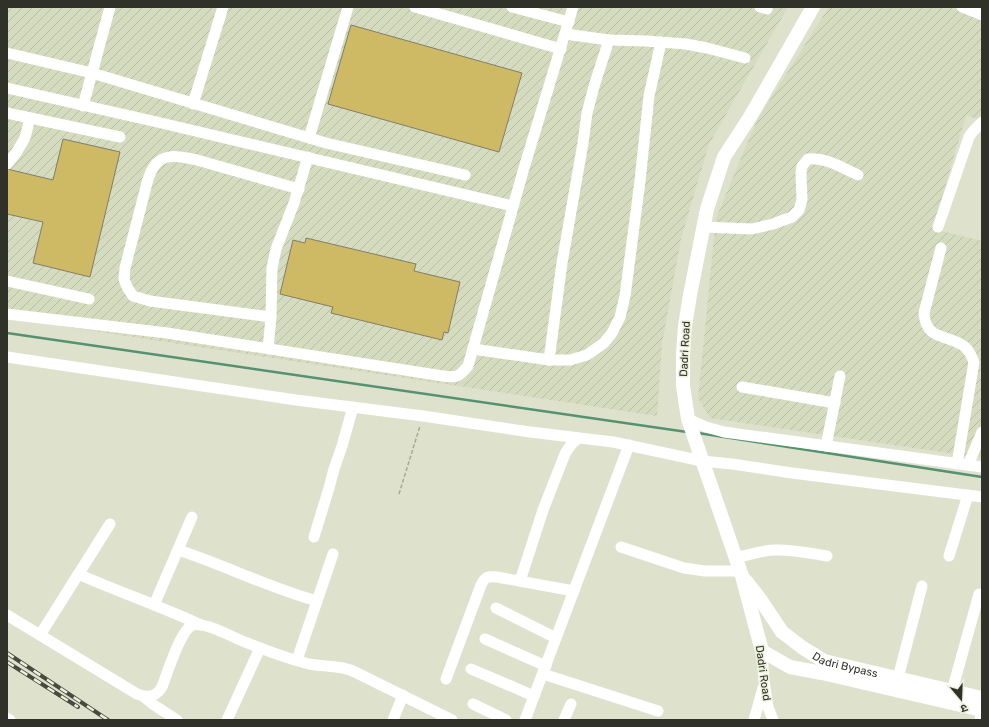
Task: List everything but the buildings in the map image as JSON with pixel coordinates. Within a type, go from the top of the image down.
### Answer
[{"type":"main road","name":"Dadri Road","points":[[762,651],[741,573],[690,425],[683,386],[685,326],[707,209],[724,157],[750,117],[813,7]]},
{"type":"main road","name":"Dadri Bypass","points":[[741,573],[782,632],[803,648],[824,661],[982,697]]},
{"type":"main road","name":"Dadri Bypass","points":[[762,651],[790,667],[982,710]]},
{"type":"street","points":[[83,106],[110,7]]},
{"type":"street","points":[[193,104],[223,7]]},
{"type":"street","points":[[309,138],[348,7]]},
{"type":"street","points":[[415,7],[561,49]]},
{"type":"street","points":[[512,7],[569,22]]},
{"type":"street","points":[[7,314],[167,333],[454,377],[462,374],[468,366],[524,168],[573,7]]},
{"type":"street","points":[[962,7],[982,15]]},
{"type":"street","points":[[565,34],[609,40],[686,44],[746,58]]},
{"type":"street","points":[[548,360],[562,263],[587,113],[595,82],[609,40]]},
{"type":"street","points":[[473,349],[548,360],[570,360],[587,354],[604,342],[612,333],[620,317],[625,296],[649,96],[661,42]]},
{"type":"street","points":[[7,53],[92,73],[333,145],[465,175]]},
{"type":"street","points":[[7,88],[513,206]]},
{"type":"street","points":[[7,113],[120,137]]},
{"type":"street","points":[[7,164],[26,138],[30,118]]},
{"type":"street","points":[[938,227],[969,137],[982,122]]},
{"type":"street","points":[[271,317],[150,301],[133,296],[124,279],[125,268],[148,179],[154,166],[162,159],[169,156],[180,156],[299,189]]},
{"type":"street","points":[[268,349],[271,317],[272,268],[276,249],[299,189],[308,158]]},
{"type":"street","points":[[703,227],[752,229],[774,224],[792,217],[799,210],[802,200],[802,166],[808,160],[825,160],[858,175]]},
{"type":"street","points":[[941,248],[924,313],[924,321],[933,333],[958,343],[966,348],[974,362],[962,464]]},
{"type":"street","points":[[7,280],[89,299]]},
{"type":"street","points":[[7,357],[288,399],[613,442],[732,464],[792,473],[982,497]]},
{"type":"street","points":[[826,446],[840,376]]},
{"type":"street","points":[[742,387],[835,403]]},
{"type":"street","points":[[314,537],[330,488],[334,468],[353,407]]},
{"type":"street","points":[[690,425],[706,427],[724,432],[982,467]]},
{"type":"street","points":[[962,464],[982,432]]},
{"type":"street","points":[[520,581],[543,510],[562,459],[571,444],[578,438]]},
{"type":"street","points":[[525,720],[629,445]]},
{"type":"street","points":[[949,556],[968,495]]},
{"type":"street","points":[[154,605],[192,517]]},
{"type":"street","points":[[40,635],[110,524]]},
{"type":"street","points":[[621,546],[684,568],[741,573]]},
{"type":"street","points":[[178,550],[204,558],[239,574],[286,592],[317,601]]},
{"type":"street","points":[[735,558],[775,550],[827,556]]},
{"type":"street","points":[[297,660],[333,554]]},
{"type":"street","points":[[78,574],[200,625],[260,648],[321,666],[342,668],[357,672],[452,720]]},
{"type":"street","points":[[446,679],[484,579],[491,576],[574,591]]},
{"type":"street","points":[[898,678],[922,586]]},
{"type":"street","points":[[952,691],[979,594]]},
{"type":"street","points":[[496,608],[556,638]]},
{"type":"street","points":[[7,615],[144,697],[178,720]]},
{"type":"street","points":[[144,697],[151,696],[160,691],[185,631],[188,627],[200,625]]},
{"type":"street","points":[[485,639],[544,670],[658,711]]},
{"type":"street","points":[[227,720],[260,648]]},
{"type":"street","name":"Dadri Road","points":[[762,651],[766,695],[768,707],[773,720]]},
{"type":"street","points":[[471,669],[534,696]]},
{"type":"street","points":[[754,720],[764,681]]},
{"type":"street","points":[[393,720],[404,695]]},
{"type":"street","points":[[766,695],[776,720]]},
{"type":"street","points":[[473,704],[506,720]]},
{"type":"street","points":[[564,720],[571,704]]},
{"type":"street","name":"Dadri Road","points":[[765,720],[768,707]]},
{"type":"street","points":[[980,720],[982,710]]},
{"type":"path","points":[[399,494],[423,416]]},
{"type":"shaded area","points":[[7,7],[788,7],[709,144],[681,239],[662,344],[657,416],[7,318]]},
{"type":"shaded area","points":[[829,7],[976,7],[982,9],[982,121],[966,115],[933,229],[982,241],[982,458],[710,418],[698,398],[716,218],[757,120]]},
{"type":"waterway","points":[[7,333],[687,432]]},
{"type":"waterway","points":[[698,433],[982,477]]},
{"type":"railway","points":[[7,653],[108,720]]},
{"type":"railway","points":[[7,662],[78,707]]}]
